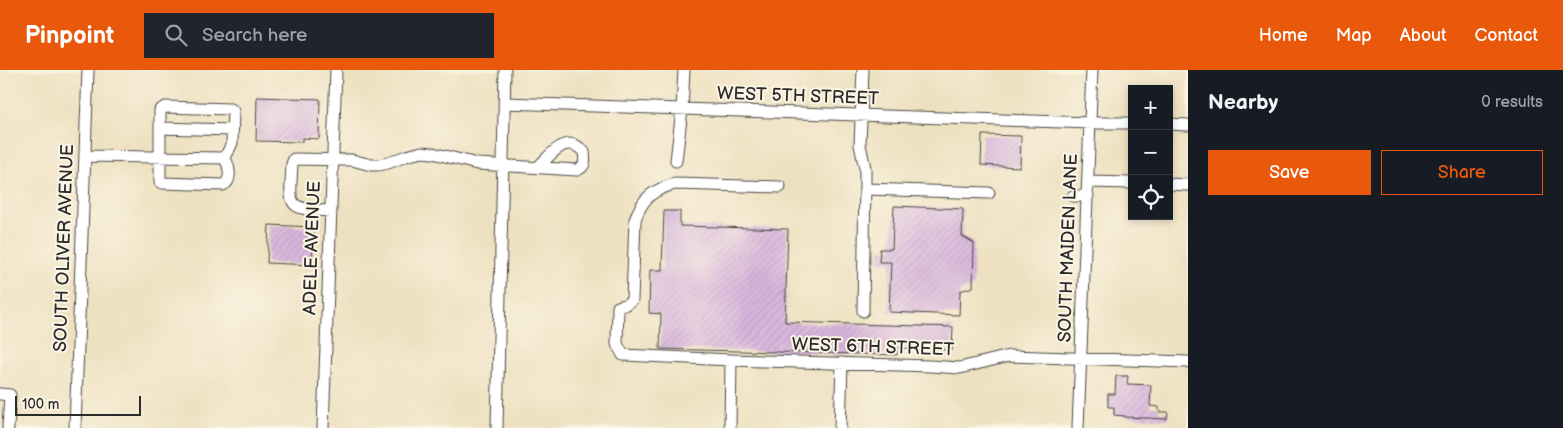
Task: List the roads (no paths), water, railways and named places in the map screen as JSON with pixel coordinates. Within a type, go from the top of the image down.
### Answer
[{"type":"street","name":"SOUTH OLIVER AVENUE","points":[[75,428],[88,70]]},
{"type":"street","name":"ADELE AVENUE","points":[[323,428],[336,70]]},
{"type":"street","points":[[497,428],[505,70]]},
{"type":"street","points":[[676,161],[684,70]]},
{"type":"street","points":[[863,70],[860,145],[865,189],[863,311]]},
{"type":"street","name":"SOUTH MAIDEN LANE","points":[[1078,428],[1092,70]]},
{"type":"street","name":"WEST 5TH STREET","points":[[504,103],[861,116],[1128,123]]},
{"type":"street","points":[[166,107],[231,109],[233,111],[231,148],[225,158],[229,169],[226,184],[162,183],[159,180],[154,157],[160,128],[160,110],[166,107]]},
{"type":"street","points":[[1173,124],[1188,125]]},
{"type":"street","points":[[160,128],[232,130]]},
{"type":"street","points":[[331,211],[310,210],[297,207],[294,204],[290,197],[294,159],[352,160],[378,165],[422,152],[476,164],[538,167]]},
{"type":"street","points":[[85,156],[225,158]]},
{"type":"street","points":[[1089,182],[1128,183]]},
{"type":"street","name":"WEST 6TH STREET","points":[[780,187],[675,184],[660,188],[648,197],[638,209],[635,220],[632,300],[618,307],[616,344],[623,354],[731,360],[960,368],[1009,356],[1188,362]]},
{"type":"street","points":[[1173,184],[1188,185]]},
{"type":"street","points":[[865,189],[989,194]]},
{"type":"street","points":[[1073,196],[1088,196]]},
{"type":"street","points":[[730,428],[731,360]]},
{"type":"street","points":[[840,428],[842,363]]},
{"type":"street","points":[[0,394],[10,395],[8,428]]}]
